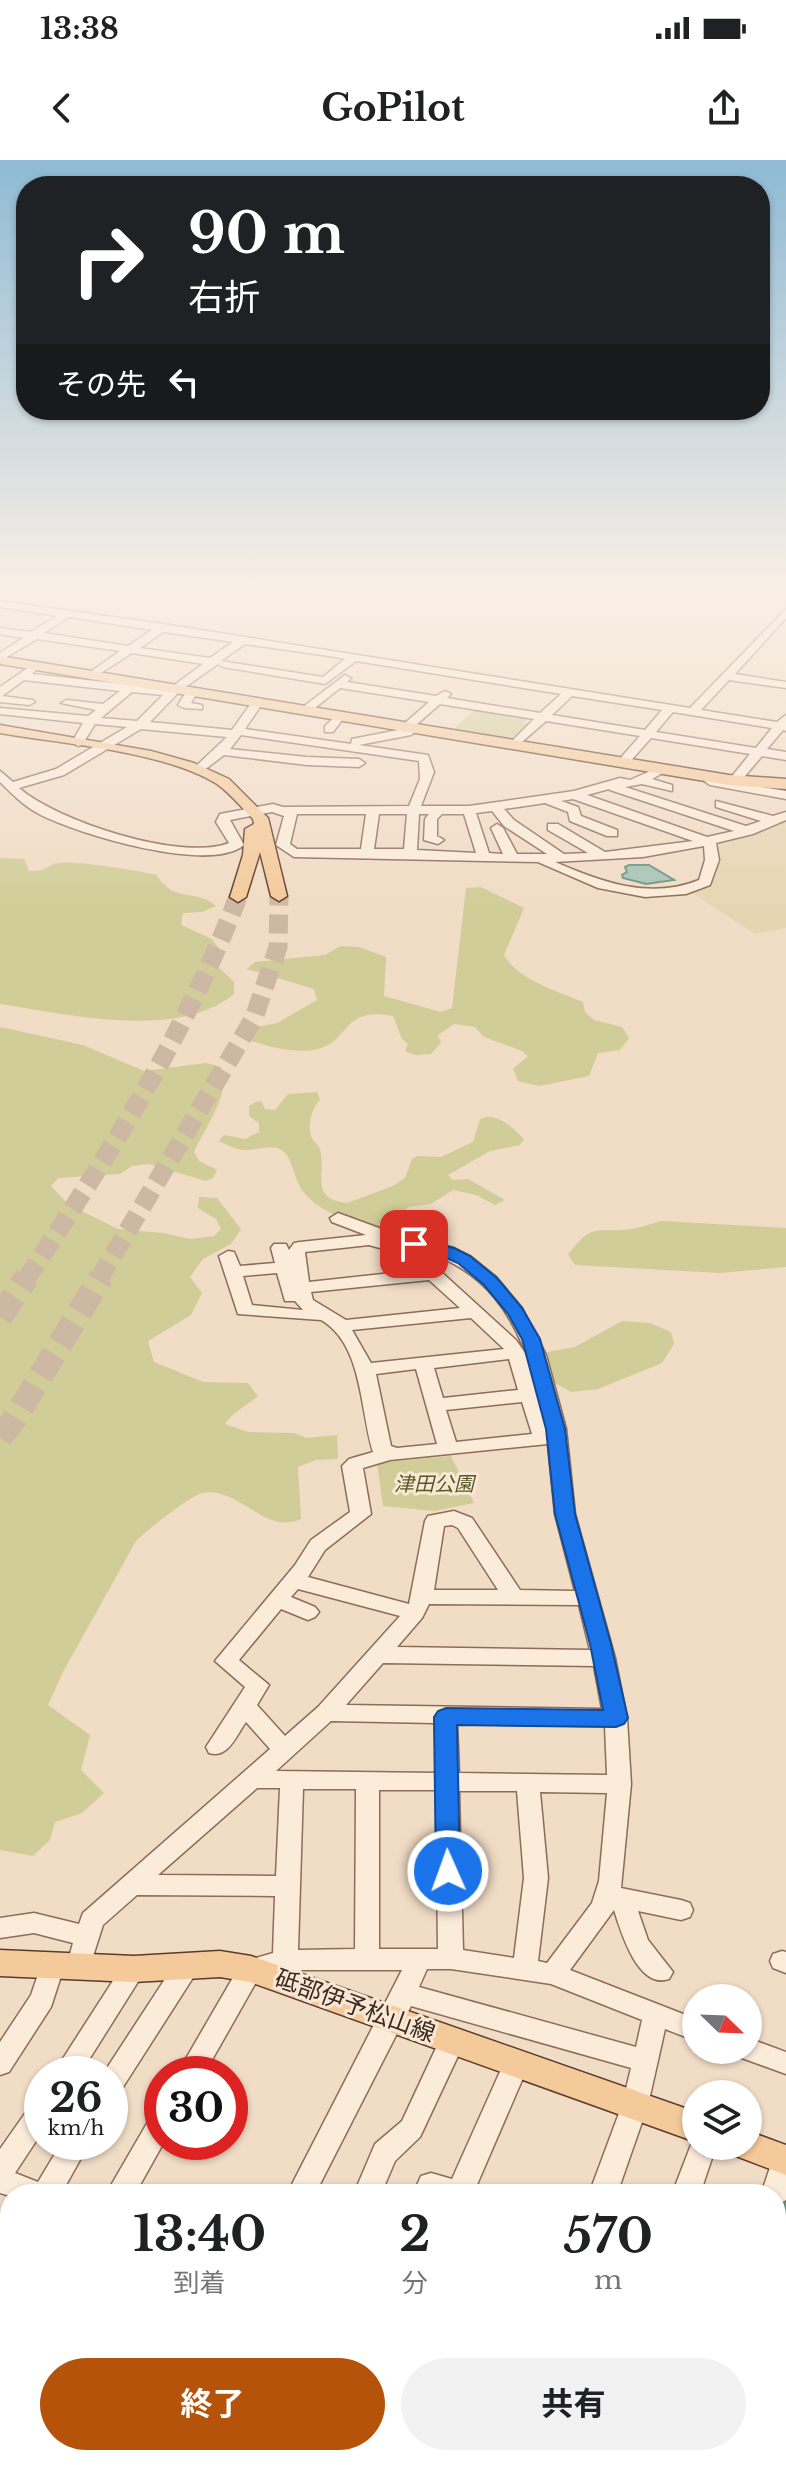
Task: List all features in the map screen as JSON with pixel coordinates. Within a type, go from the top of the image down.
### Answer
[{"type":"main road","points":[[206,694],[623,762],[661,771],[742,783],[786,784]]},
{"type":"main road","points":[[0,731],[78,742],[150,759],[187,771],[216,787],[249,811],[255,840],[251,857],[241,876],[238,897]]},
{"type":"main road","points":[[0,731],[151,755],[199,770],[224,782],[266,835],[268,858],[277,878],[279,896]]},
{"type":"main road","name":"砥部伊予松山線","points":[[0,1963],[134,1969],[220,1964],[251,1969],[395,2010],[460,2044],[682,2122]]},
{"type":"main road","points":[[762,2151],[786,2159]]},
{"type":"street","points":[[76,694],[64,706],[104,708]]},
{"type":"street","points":[[78,742],[91,720],[123,694]]},
{"type":"street","points":[[11,786],[60,772],[142,723],[178,694]]},
{"type":"street","points":[[182,694],[184,705],[198,707]]},
{"type":"street","points":[[199,770],[235,732],[262,694]]},
{"type":"street","points":[[307,709],[326,694]]},
{"type":"street","points":[[398,694],[438,700],[560,694]]},
{"type":"street","points":[[355,744],[407,732],[445,694]]},
{"type":"street","points":[[502,694],[543,717],[786,756]]},
{"type":"street","points":[[515,744],[567,694]]},
{"type":"street","points":[[572,694],[784,724]]},
{"type":"street","points":[[693,712],[710,694]]},
{"type":"street","points":[[0,699],[29,702]]},
{"type":"street","points":[[623,762],[670,709]]},
{"type":"street","points":[[0,711],[355,744],[420,756],[427,760],[427,780],[414,813],[410,854]]},
{"type":"street","points":[[329,729],[340,715]]},
{"type":"street","points":[[337,762],[373,720]]},
{"type":"street","points":[[784,724],[759,752],[742,783],[786,795]]},
{"type":"street","points":[[219,751],[359,763]]},
{"type":"street","points":[[0,775],[38,809],[80,827],[121,839],[214,852],[235,847],[237,842],[222,819],[228,814],[286,810],[414,813],[469,810],[575,795],[620,782],[632,784],[661,771]]},
{"type":"street","points":[[642,780],[668,788]]},
{"type":"street","points":[[609,786],[748,831]]},
{"type":"street","points":[[575,795],[710,843]]},
{"type":"street","points":[[547,799],[574,810],[575,818],[611,833]]},
{"type":"street","points":[[720,804],[780,819]]},
{"type":"street","points":[[501,806],[527,819]]},
{"type":"street","points":[[501,806],[509,823],[563,859]]},
{"type":"street","points":[[286,810],[291,814],[283,845],[288,851],[536,859],[604,857],[671,850],[710,843],[780,819]]},
{"type":"street","points":[[469,810],[484,857]]},
{"type":"street","points":[[367,854],[373,812]]},
{"type":"street","points":[[436,813],[431,819],[430,840],[438,840]]},
{"type":"street","points":[[552,827],[604,857]]},
{"type":"street","points":[[497,828],[512,858]]},
{"type":"street","points":[[536,859],[614,887],[645,892],[683,891],[705,882],[712,860],[710,843]]},
{"type":"street","points":[[338,1218],[381,1235],[448,1252],[464,1260],[490,1281],[516,1312],[531,1339],[556,1429],[550,1440]]},
{"type":"street","points":[[387,1454],[382,1450],[366,1369],[332,1317],[307,1307],[299,1288],[296,1249],[376,1241],[407,1250],[516,1353],[529,1395],[550,1440],[565,1514],[604,1658],[616,1718],[619,1784],[611,1881],[614,1896],[637,1945],[660,1972]]},
{"type":"street","points":[[280,1248],[296,1316]]},
{"type":"street","points":[[283,1267],[230,1264],[244,1310],[296,1316],[314,1316],[320,1312]]},
{"type":"street","points":[[299,1288],[434,1274]]},
{"type":"street","points":[[340,1326],[476,1312]]},
{"type":"street","points":[[366,1369],[516,1353]]},
{"type":"street","points":[[423,1363],[448,1449]]},
{"type":"street","points":[[435,1405],[529,1395]]},
{"type":"street","points":[[217,1747],[258,1685],[226,1661],[318,1545],[361,1514],[352,1466],[387,1454],[550,1440]]},
{"type":"street","points":[[0,2064],[86,1936],[92,1920],[326,1713],[418,1605],[435,1521],[454,1518],[465,1523],[509,1590],[510,1597]]},
{"type":"street","points":[[293,1580],[418,1605],[510,1597],[586,1598]]},
{"type":"street","points":[[276,1599],[308,1612]]},
{"type":"street","points":[[377,1655],[604,1658]]},
{"type":"street","points":[[244,1705],[284,1750]]},
{"type":"street","points":[[326,1713],[616,1718]]},
{"type":"street","points":[[446,1717],[451,1959]]},
{"type":"street","points":[[251,1779],[619,1784]]},
{"type":"street","points":[[285,1960],[292,1780]]},
{"type":"street","points":[[367,1958],[368,1781]]},
{"type":"street","points":[[525,1970],[536,1878],[528,1783]]},
{"type":"street","points":[[131,1885],[287,1886]]},
{"type":"street","points":[[614,1896],[681,1910]]},
{"type":"street","points":[[553,1974],[614,1896]]},
{"type":"street","points":[[0,1928],[34,1923],[86,1936]]},
{"type":"street","points":[[306,2184],[419,1959]]},
{"type":"street","points":[[200,2056],[251,1969],[285,1960],[451,1959],[553,1974],[682,2025]]},
{"type":"street","points":[[128,2066],[187,1966]]},
{"type":"street","points":[[78,2056],[134,1969]]},
{"type":"street","points":[[395,2010],[482,2015],[645,2061]]},
{"type":"street","points":[[372,2184],[385,2153],[411,2129],[460,2044],[482,2015]]},
{"type":"street","points":[[607,2184],[635,2105],[656,2015]]},
{"type":"street","points":[[762,2054],[786,2063]]},
{"type":"street","points":[[462,2184],[516,2064]]},
{"type":"street","points":[[0,2172],[24,2137]]},
{"type":"street","points":[[126,2184],[144,2152]]},
{"type":"street","points":[[778,2184],[786,2159]]},
{"type":"street","points":[[52,2184],[66,2160]]},
{"type":"street","points":[[690,2184],[698,2160]]},
{"type":"shaded area","points":[[786,820],[786,928],[755,934],[690,891],[700,885],[712,845]]},
{"type":"shaded area","points":[[649,865],[674,880],[646,884],[623,878],[622,875],[627,872],[625,867]]},
{"type":"green space","points":[[478,707],[530,716],[523,723],[530,724],[514,741],[452,731]]},
{"type":"green space","points":[[0,858],[24,859],[29,871],[67,862],[148,873],[157,875],[170,890],[209,901],[216,906],[202,912],[183,913],[181,925],[212,939],[220,950],[216,965],[234,982],[234,994],[210,1008],[183,1017],[153,1020],[88,1018],[0,1004]]},
{"type":"green space","points":[[481,887],[524,908],[504,955],[510,964],[539,984],[583,1002],[585,1012],[594,1020],[622,1027],[629,1038],[620,1050],[598,1053],[589,1076],[539,1086],[518,1081],[513,1069],[528,1056],[484,1037],[475,1027],[454,1024],[438,1035],[441,1043],[431,1054],[415,1055],[405,1051],[408,1044],[402,1039],[393,1016],[376,1014],[356,1020],[329,1045],[308,1051],[277,1048],[238,1036],[237,1031],[277,1023],[317,1000],[314,989],[247,969],[255,962],[325,955],[340,946],[359,947],[386,957],[384,996],[441,1012],[452,1008],[466,888]]},
{"type":"green space","points":[[0,1027],[83,1045],[144,1071],[206,1063],[221,1067],[223,1089],[220,1100],[194,1152],[199,1161],[217,1170],[213,1178],[206,1181],[149,1164],[132,1166],[120,1174],[58,1178],[51,1186],[69,1205],[118,1229],[190,1239],[214,1236],[221,1229],[216,1219],[198,1208],[199,1197],[217,1198],[241,1229],[231,1244],[203,1259],[190,1277],[202,1293],[191,1315],[148,1341],[154,1362],[203,1382],[248,1383],[258,1396],[225,1424],[248,1432],[294,1433],[307,1438],[337,1435],[338,1459],[316,1460],[298,1467],[301,1519],[275,1521],[228,1496],[202,1493],[178,1507],[136,1541],[48,1705],[90,1735],[81,1770],[104,1793],[82,1813],[55,1822],[50,1840],[33,1856],[0,1850]]},
{"type":"green space","points":[[317,1092],[320,1100],[312,1113],[310,1130],[320,1150],[322,1184],[327,1196],[347,1203],[393,1186],[405,1178],[412,1159],[417,1156],[441,1157],[473,1142],[480,1119],[492,1117],[504,1122],[524,1139],[520,1145],[490,1151],[448,1175],[453,1180],[468,1179],[505,1200],[495,1205],[476,1195],[453,1190],[431,1204],[408,1207],[401,1214],[408,1223],[431,1233],[433,1240],[428,1242],[362,1225],[330,1213],[301,1189],[289,1160],[279,1149],[244,1150],[219,1141],[224,1135],[245,1139],[259,1132],[259,1123],[249,1116],[249,1106],[257,1101],[262,1102],[265,1109],[275,1110],[288,1094]]},
{"type":"green space","points":[[662,1221],[786,1228],[786,1267],[720,1273],[575,1265],[568,1254],[592,1232],[629,1229]]},
{"type":"green space","points":[[622,1321],[650,1323],[671,1332],[674,1344],[662,1363],[598,1389],[571,1392],[553,1382],[547,1352],[575,1347]]},
{"type":"green space","name":"津田公園","points":[[451,1456],[474,1503],[434,1511],[383,1506],[377,1463]]},
{"type":"tunnel","points":[[99,1279],[254,1018],[278,947],[279,896]]},
{"type":"tunnel","points":[[26,1279],[143,1094],[194,998],[238,897]]},
{"type":"tunnel","points":[[0,1317],[27,1277]]},
{"type":"tunnel","points":[[0,1437],[13,1421],[101,1277]]},
{"type":"route","points":[[414,1244],[448,1252],[464,1260],[490,1281],[516,1312],[531,1339],[556,1429],[565,1514],[604,1658],[616,1718],[446,1717],[448,1871]]}]
